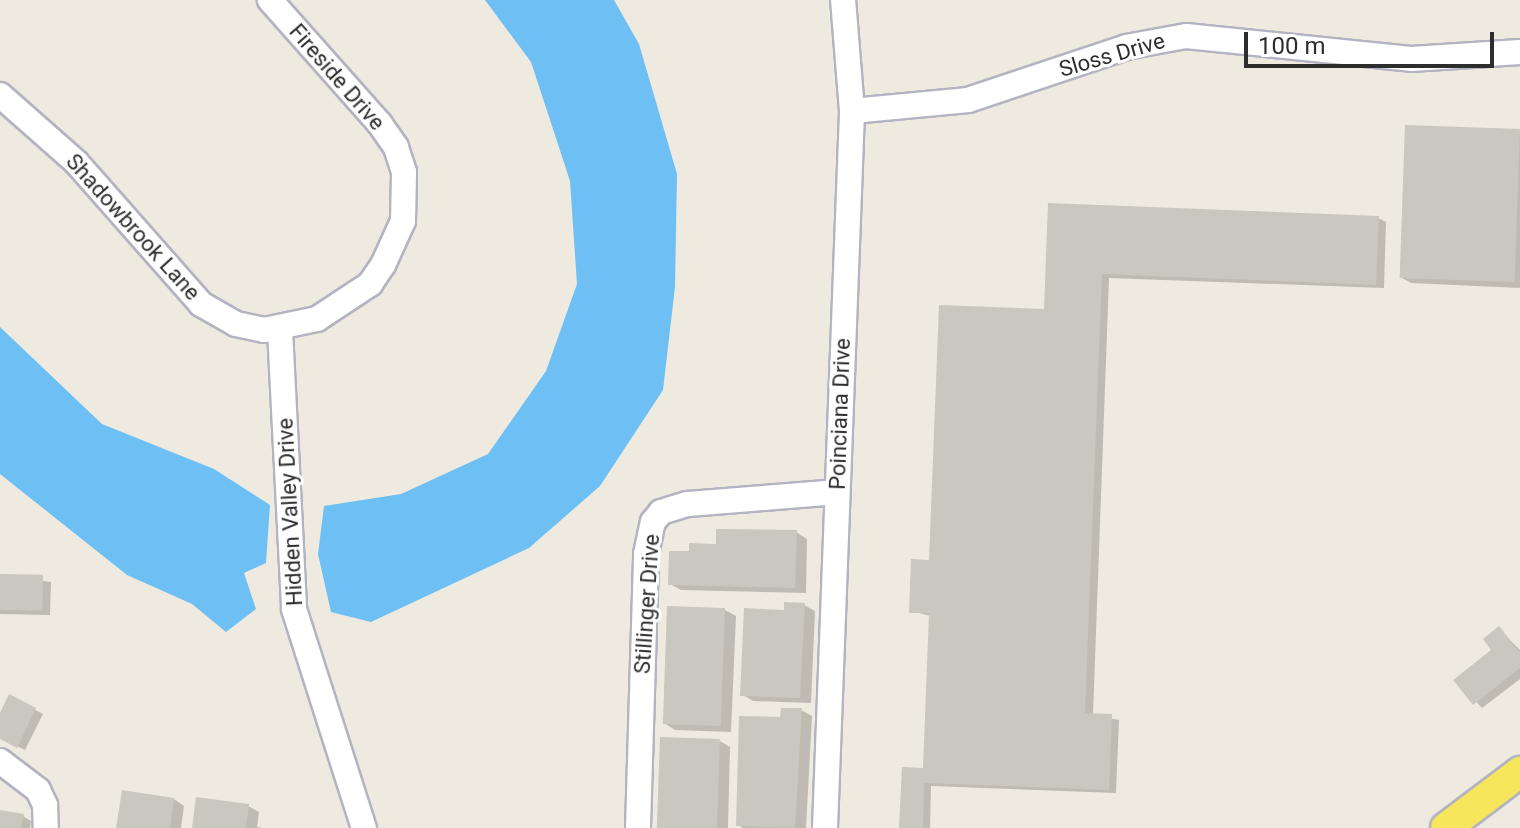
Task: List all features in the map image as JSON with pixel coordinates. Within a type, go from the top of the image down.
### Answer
[{"type":"main road","points":[[1446,828],[1520,772]]},
{"type":"street","name":"Fireside Drive","points":[[270,0],[380,124],[396,147],[407,196],[394,244],[370,284],[334,311],[280,330]]},
{"type":"street","name":"Poinciana Drive","points":[[825,828],[852,111],[843,0]]},
{"type":"street","name":"Sloss Drive","points":[[852,111],[981,97],[1126,47],[1186,36],[1389,58],[1520,52]]},
{"type":"street","name":"Shadowbrook Lane","points":[[0,95],[76,162],[201,304],[236,324],[280,330]]},
{"type":"street","name":"Hidden Valley Drive","points":[[280,330],[294,609],[364,828]]},
{"type":"street","name":"Stillinger Drive","points":[[638,828],[646,554],[653,522],[661,512],[688,504],[836,492]]},
{"type":"street","points":[[0,761],[38,790],[45,805],[46,828]]},
{"type":"water","points":[[485,0],[614,0],[639,44],[677,174],[675,287],[663,390],[600,486],[529,548],[371,622],[331,612],[318,554],[324,506],[401,494],[488,454],[546,371],[577,284],[570,181],[531,62]]},
{"type":"water","points":[[0,327],[102,424],[214,469],[270,505],[266,563],[244,573],[256,609],[226,632],[192,604],[127,575],[0,474]]},
{"type":"building","points":[[1405,125],[1520,129],[1515,282],[1400,278]]},
{"type":"building","points":[[1048,203],[1379,216],[1376,285],[1102,274],[1085,713],[1112,714],[1109,790],[924,783],[923,828],[899,828],[902,767],[923,768],[929,613],[909,613],[911,559],[929,560],[939,305],[1044,309]]},
{"type":"building","points":[[716,529],[797,530],[795,588],[668,585],[669,551],[689,551],[689,543],[716,544]]},
{"type":"building","points":[[0,574],[43,575],[42,611],[0,610]]},
{"type":"building","points":[[784,602],[805,603],[800,698],[740,696],[744,608],[784,610]]},
{"type":"building","points":[[667,606],[725,608],[721,726],[663,724]]},
{"type":"building","points":[[1499,626],[1520,653],[1520,668],[1473,705],[1453,680],[1491,650],[1483,639]]},
{"type":"building","points":[[9,694],[36,708],[17,748],[0,739],[0,713]]},
{"type":"building","points":[[781,708],[802,708],[795,828],[736,826],[739,716],[780,717]]},
{"type":"building","points":[[660,737],[720,739],[717,828],[657,828]]},
{"type":"building","points":[[122,790],[174,798],[170,828],[116,828]]},
{"type":"building","points":[[196,797],[249,804],[246,828],[192,828]]},
{"type":"building","points":[[0,810],[24,814],[21,828],[0,828]]}]
